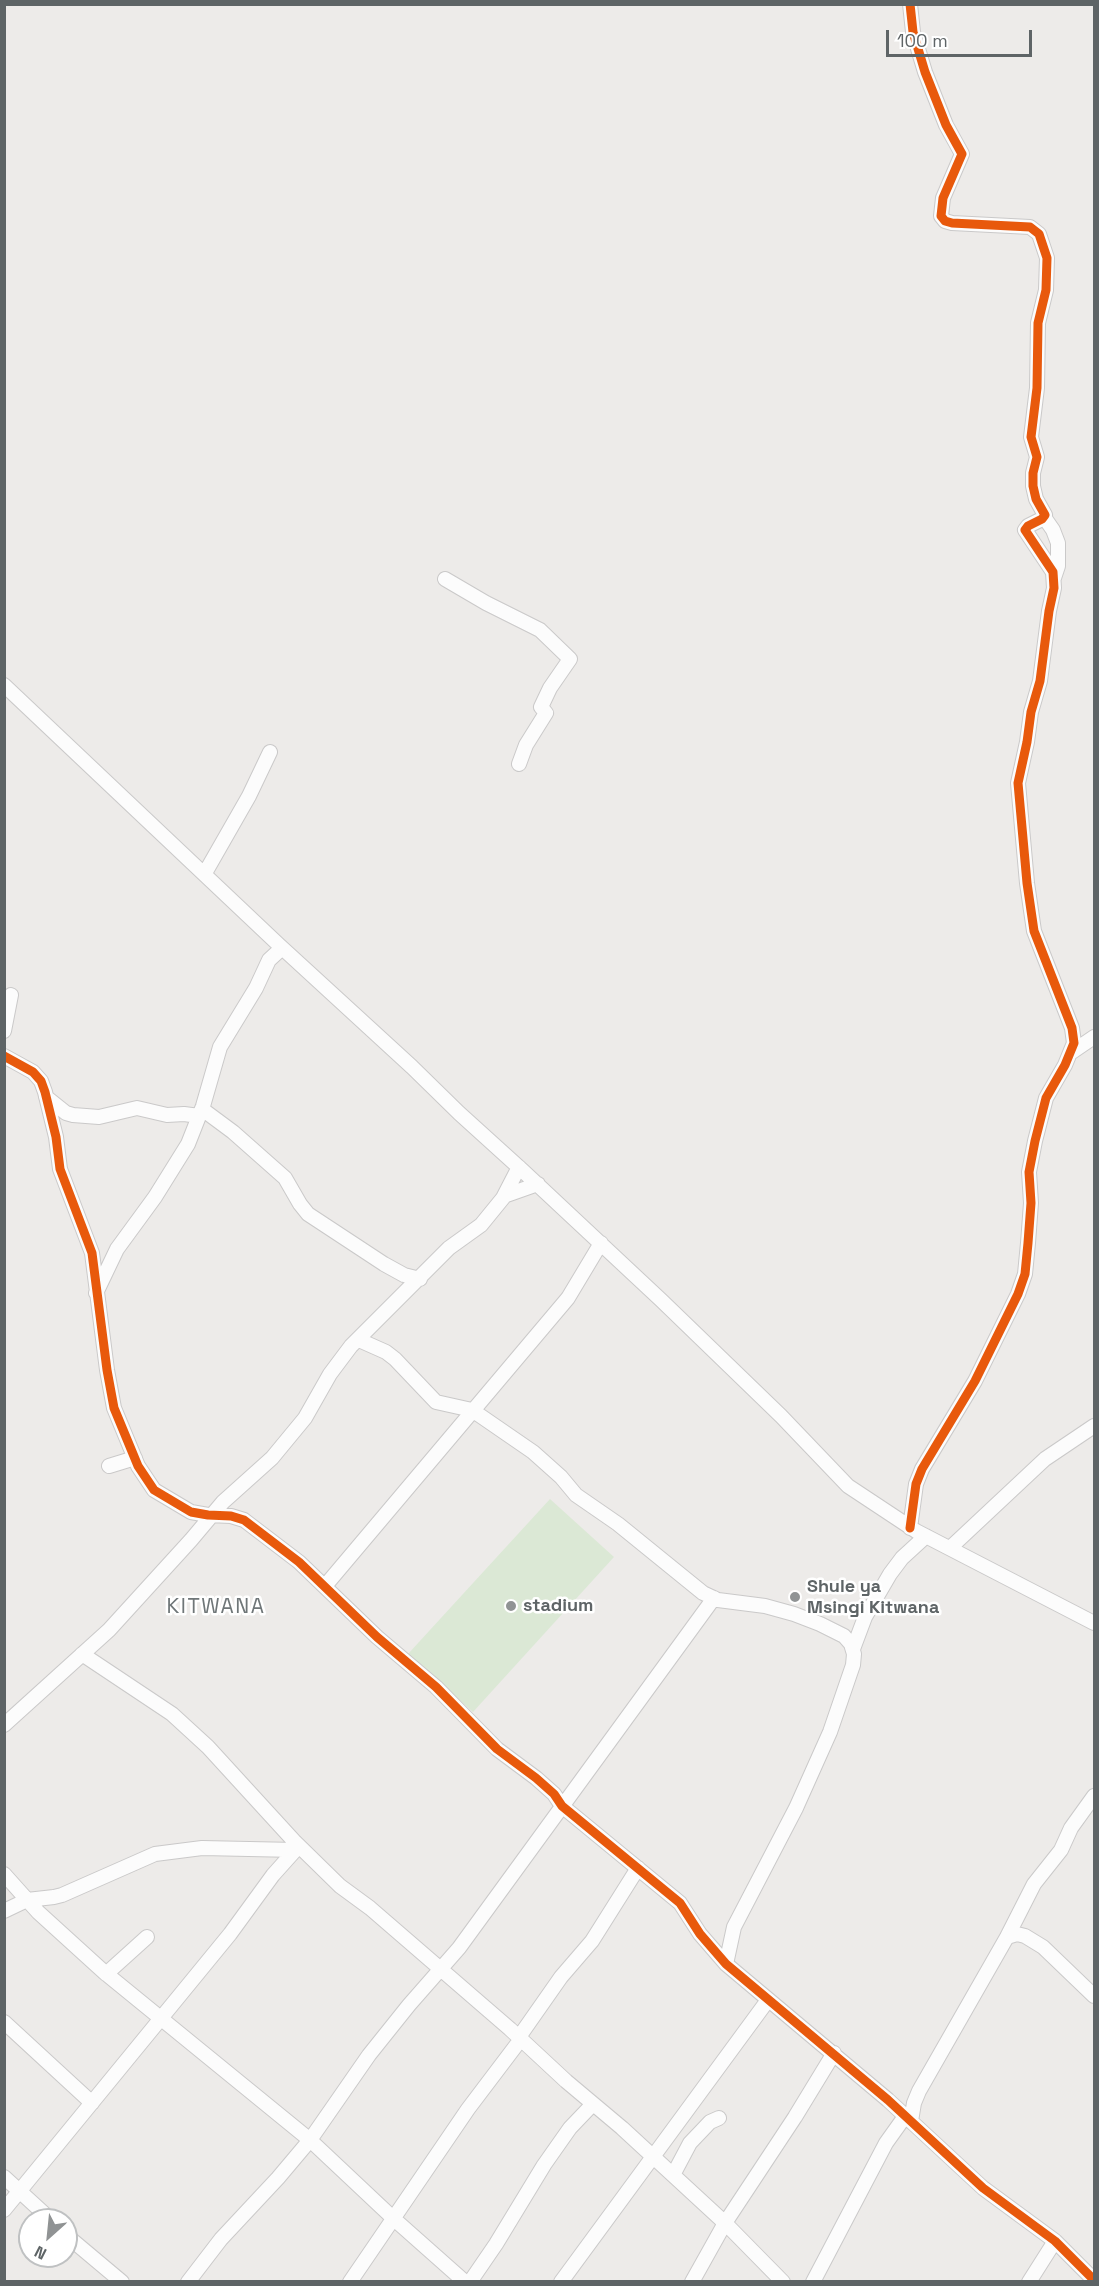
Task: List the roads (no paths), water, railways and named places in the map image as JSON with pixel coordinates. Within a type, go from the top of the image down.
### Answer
[{"type":"street","points":[[910,4],[913,32],[925,72],[946,125],[962,154],[943,198],[941,216],[945,221],[952,223],[1030,227],[1039,234],[1045,250],[1048,279],[1038,322],[1037,388],[1031,437],[1037,457],[1033,473],[1036,499],[1058,543],[1058,566],[1054,578],[1040,681],[1031,712],[1018,783],[1034,931],[1072,1028],[1074,1043],[1072,1052],[1046,1098],[1035,1141],[1029,1172],[1031,1203],[1026,1264],[1018,1294],[975,1381],[922,1469],[916,1484],[910,1528]]},
{"type":"street","points":[[1044,517],[1028,526],[1025,533],[1040,552],[1054,578]]},
{"type":"street","points":[[445,579],[540,630],[570,659],[545,698],[541,708],[546,713],[526,745],[519,764]]},
{"type":"street","points":[[4,686],[282,948],[601,1243],[773,1408],[848,1486],[910,1528],[1095,1623]]},
{"type":"street","points":[[205,873],[249,796],[270,752]]},
{"type":"street","points":[[96,1293],[121,1243],[174,1170],[188,1144],[200,1112],[220,1047],[256,988],[269,960],[282,948]]},
{"type":"street","points":[[4,1031],[10,995]]},
{"type":"street","points":[[1072,1052],[1095,1037]]},
{"type":"street","points":[[4,1056],[33,1072],[41,1081],[56,1137],[62,1177],[92,1253],[114,1408],[135,1458],[154,1490],[191,1512],[231,1516],[244,1520],[286,1551],[377,1637],[436,1687],[497,1749],[554,1794],[562,1806],[680,1903],[700,1934],[726,1964],[894,2105],[983,2188],[1055,2241],[1095,2280]]},
{"type":"street","points":[[46,1097],[66,1113],[73,1115],[99,1117],[136,1107],[167,1115],[200,1112],[233,1132],[285,1178],[308,1214],[384,1264],[404,1275],[420,1279]]},
{"type":"street","points":[[4,1725],[109,1630],[238,1487],[272,1458],[296,1430],[338,1361],[449,1248],[481,1225],[504,1196],[519,1167]]},
{"type":"street","points":[[504,1196],[538,1184]]},
{"type":"street","points":[[325,1586],[568,1298],[601,1243]]},
{"type":"street","points":[[358,1340],[395,1359],[436,1402],[472,1410],[532,1452],[561,1477],[576,1495],[604,1513],[703,1593],[737,1604],[765,1606],[811,1620],[844,1636],[853,1649]]},
{"type":"street","points":[[950,1548],[1045,1459],[1095,1426]]},
{"type":"street","points":[[109,1466],[135,1458]]},
{"type":"street","points":[[726,1964],[734,1927],[796,1808],[830,1732],[853,1665],[853,1649],[865,1617],[902,1558],[926,1536]]},
{"type":"street","points":[[188,2282],[221,2239],[310,2140],[369,2055],[484,1915],[714,1598]]},
{"type":"street","points":[[82,1654],[172,1714],[208,1747],[297,1848],[520,2038],[592,2105],[622,2128],[726,2223],[783,2282]]},
{"type":"street","points":[[813,2282],[886,2143],[908,2118],[917,2095],[1007,1937],[1039,1875],[1061,1850],[1071,1828],[1095,1796]]},
{"type":"street","points":[[4,1911],[27,1900],[62,1895],[155,1854],[202,1848],[297,1848]]},
{"type":"street","points":[[4,2210],[230,1934],[273,1875],[297,1848]]},
{"type":"street","points":[[350,2282],[561,1977],[592,1941],[638,1868]]},
{"type":"street","points":[[4,1874],[38,1912],[106,1974],[310,2140],[465,2282]]},
{"type":"street","points":[[1007,1937],[1017,1934],[1026,1936],[1043,1947],[1095,1996]]},
{"type":"street","points":[[106,1974],[147,1937]]},
{"type":"street","points":[[561,2282],[768,2000]]},
{"type":"street","points":[[4,2022],[29,2042],[92,2103]]},
{"type":"street","points":[[692,2282],[726,2223],[834,2053]]},
{"type":"street","points":[[894,2105],[906,2103],[917,2095]]},
{"type":"street","points":[[470,2282],[503,2234],[544,2165],[570,2128],[592,2105]]},
{"type":"street","points":[[673,2175],[690,2143],[710,2122],[720,2118]]},
{"type":"street","points":[[4,2177],[38,2208]]},
{"type":"street","points":[[1029,2282],[1055,2241]]},
{"type":"street","points":[[78,2245],[123,2282]]},
{"type":"place","name":"Shule ya Msingi Kitwana","points":[[795,1597]]},
{"type":"place","name":"stadium","points":[[511,1606]]},
{"type":"district","name":"KITWANA","points":[[216,1607]]}]
